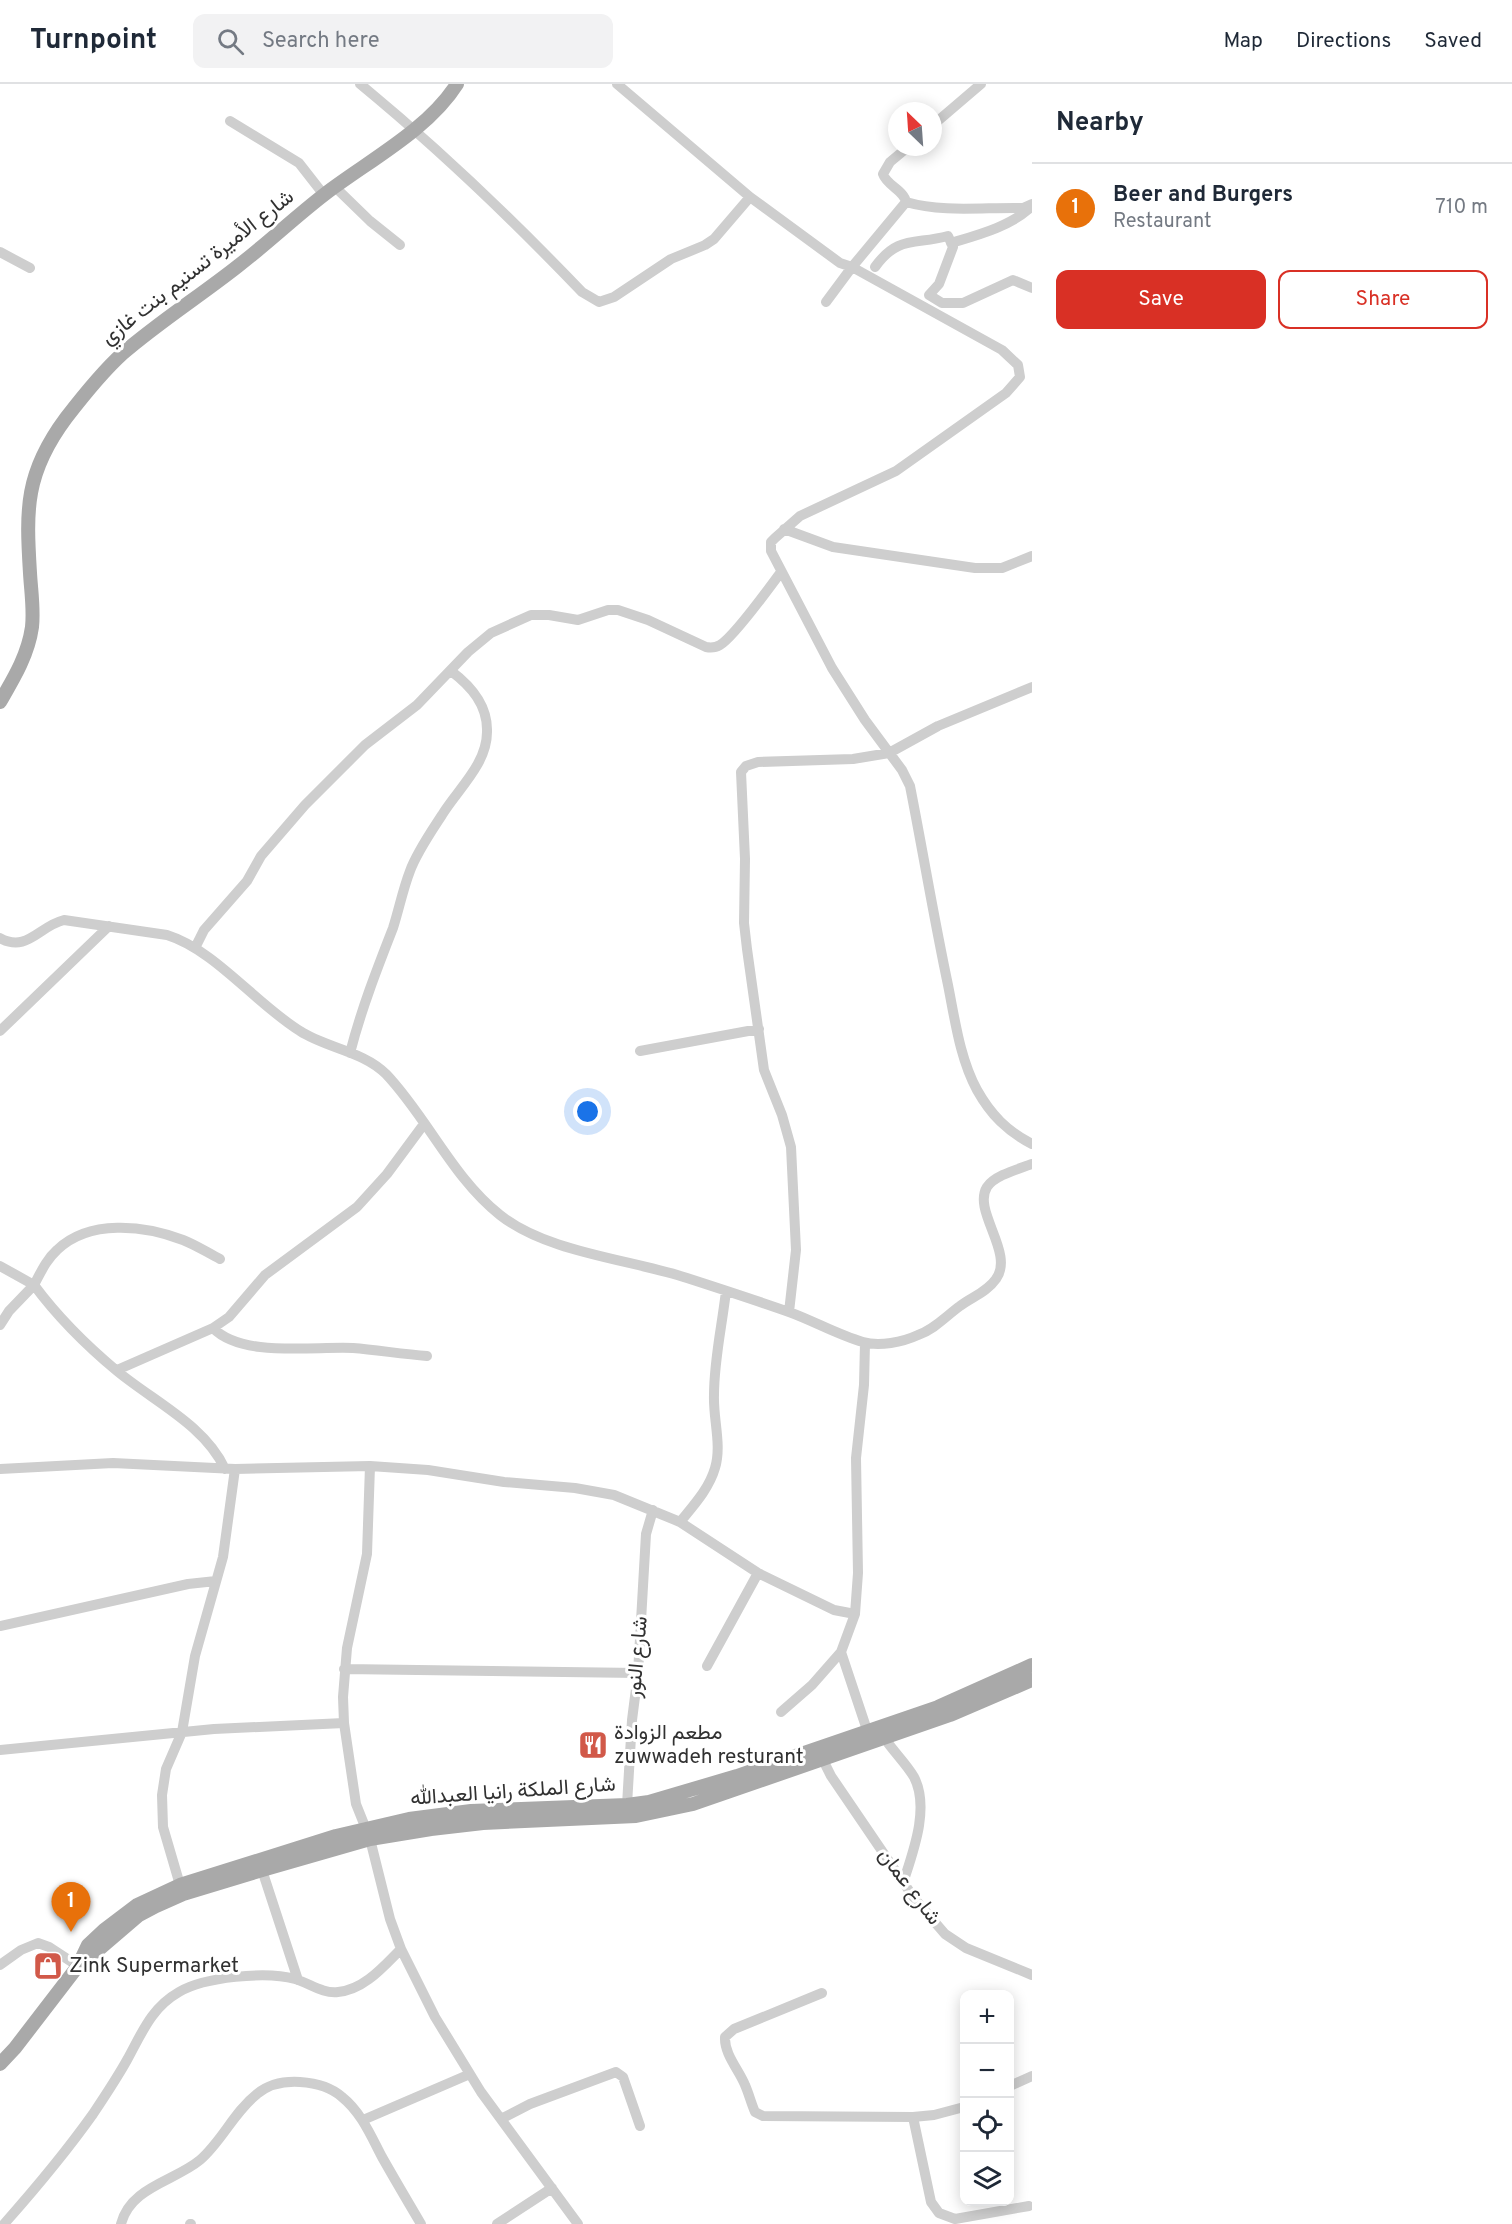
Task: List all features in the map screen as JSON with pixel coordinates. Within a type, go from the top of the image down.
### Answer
[{"type":"main road","name":"شارع الأميرة تسنيم بنت غازي","points":[[0,702],[26,653],[32,629],[28,509],[34,479],[48,444],[89,389],[123,353],[238,267],[329,191],[414,130],[449,96],[457,84]]},
{"type":"main road","name":"شارع الملكة رانيا العبدالله","points":[[80,1963],[139,1915],[183,1894],[262,1870],[409,1819],[471,1811],[627,1804],[657,1800],[737,1776],[938,1707],[1032,1665]]},
{"type":"main road","name":"شارع الملكة رانيا العبدالله","points":[[0,2064],[15,2048],[80,1963],[88,1945],[122,1915],[180,1885],[336,1836],[483,1823],[624,1816],[658,1812],[693,1804],[941,1718],[1032,1680]]},
{"type":"street","points":[[360,84],[514,220],[582,292],[599,302],[615,297],[682,253],[705,245],[714,239],[750,197]]},
{"type":"street","points":[[617,84],[750,197],[840,262],[1002,350],[1015,361],[1019,368],[1020,377],[1015,386],[1006,393],[896,471],[809,511],[784,529],[770,546],[781,572],[837,677],[902,770],[910,786],[960,1045],[970,1075],[994,1117],[1003,1126],[1032,1144]]},
{"type":"street","points":[[942,117],[981,84]]},
{"type":"street","points":[[230,121],[299,163],[329,191],[400,245]]},
{"type":"street","points":[[897,156],[890,162],[883,174],[886,180],[905,197],[906,202]]},
{"type":"street","points":[[906,202],[924,208],[954,210],[1023,208],[1032,205]]},
{"type":"street","points":[[826,302],[906,202]]},
{"type":"street","points":[[951,243],[1024,214],[1032,205]]},
{"type":"street","points":[[875,267],[885,252],[900,244],[948,236],[953,247],[939,284],[929,296],[942,303],[963,303],[1013,280],[1032,288]]},
{"type":"street","points":[[0,252],[30,268]]},
{"type":"street","points":[[784,529],[833,547],[967,567],[1002,568],[1032,556]]},
{"type":"street","points":[[195,948],[204,930],[247,880],[261,856],[305,805],[365,745],[417,705],[468,652],[491,633],[522,618],[537,615],[578,620],[608,610],[622,610],[656,623],[706,647],[718,646],[734,632],[781,572]]},
{"type":"street","points":[[350,1053],[360,1015],[393,926],[410,871],[443,813],[474,770],[484,751],[488,732],[480,701],[472,688],[451,671]]},
{"type":"street","points":[[789,1312],[796,1250],[790,1147],[785,1124],[764,1070],[744,922],[745,859],[741,772],[746,766],[759,762],[853,759],[889,753],[938,726],[1032,687]]},
{"type":"street","points":[[0,938],[13,944],[19,943],[51,924],[64,920],[167,935],[195,948],[294,1028],[367,1061],[383,1071],[477,1195],[502,1217],[548,1241],[665,1271],[789,1312],[865,1343],[897,1341],[922,1334],[991,1286],[1000,1273],[1002,1259],[984,1203],[985,1191],[991,1182],[1032,1164]]},
{"type":"street","points":[[0,1030],[109,926]]},
{"type":"street","points":[[640,1051],[759,1029]]},
{"type":"street","points":[[117,1370],[213,1328],[228,1317],[265,1275],[340,1220],[372,1193],[424,1124]]},
{"type":"street","points":[[0,1325],[9,1311],[34,1285],[45,1263],[58,1249],[71,1239],[87,1232],[108,1228],[127,1228],[161,1234],[183,1240],[220,1259]]},
{"type":"street","points":[[0,1266],[34,1285],[50,1306],[117,1370],[196,1431],[230,1469],[223,1557],[195,1656],[182,1732],[166,1769],[161,1813],[180,1885]]},
{"type":"street","points":[[681,1522],[704,1490],[715,1469],[717,1457],[714,1397],[716,1352],[726,1291]]},
{"type":"street","points":[[213,1328],[227,1338],[273,1348],[352,1348],[427,1356]]},
{"type":"street","points":[[781,1712],[812,1686],[841,1652],[855,1614],[858,1573],[856,1458],[864,1385],[865,1343]]},
{"type":"street","points":[[0,1468],[113,1463],[230,1469],[370,1466],[428,1470],[504,1482],[576,1488],[614,1496],[681,1522],[758,1573],[834,1610],[855,1614]]},
{"type":"street","points":[[370,1466],[367,1554],[344,1669],[344,1723],[356,1804],[368,1834],[390,1919],[401,1950],[435,2017],[501,2119],[578,2224]]},
{"type":"street","name":"شارع النور","points":[[627,1804],[646,1534],[653,1510]]},
{"type":"street","points":[[707,1666],[758,1573]]},
{"type":"street","points":[[0,1626],[188,1584],[216,1581]]},
{"type":"street","points":[[841,1652],[867,1730]]},
{"type":"street","points":[[344,1669],[638,1673]]},
{"type":"street","points":[[0,1750],[214,1728],[344,1723]]},
{"type":"street","points":[[888,1743],[914,1777],[919,1795],[918,1833],[903,1883]]},
{"type":"street","name":"شارع عمان","points":[[822,1758],[831,1776],[903,1883],[945,1934],[966,1948],[1032,1975]]},
{"type":"street","points":[[262,1870],[298,1980]]},
{"type":"street","points":[[0,1965],[21,1950],[38,1943],[80,1963]]},
{"type":"street","points":[[4,2224],[92,2114],[126,2061],[145,2024],[166,2001],[190,1986],[225,1979],[269,1975],[298,1980],[326,1991],[348,1990],[371,1977],[401,1950]]},
{"type":"street","points":[[822,1993],[734,2029],[725,2037],[727,2049],[746,2086],[755,2112],[764,2116],[913,2116],[933,2115],[960,2108]]},
{"type":"street","points":[[501,2119],[530,2104],[616,2072],[623,2077],[640,2126]]},
{"type":"street","points":[[363,2120],[470,2074]]},
{"type":"street","points":[[1014,2084],[1032,2076]]},
{"type":"street","points":[[122,2224],[130,2205],[140,2196],[198,2162],[217,2145],[245,2106],[256,2095],[267,2088],[290,2082],[318,2085],[343,2097],[363,2120],[382,2158],[422,2224]]},
{"type":"street","points":[[913,2116],[931,2202],[939,2213],[955,2219],[1029,2206]]},
{"type":"street","points":[[497,2224],[552,2188]]},
{"type":"place","name":"مطعم الزوادة zuwwadeh resturant","points":[[593,1745]]},
{"type":"place","name":"Beer and Burgers","points":[[71,1932]]},
{"type":"place","name":"Zink Supermarket","points":[[48,1966]]}]
